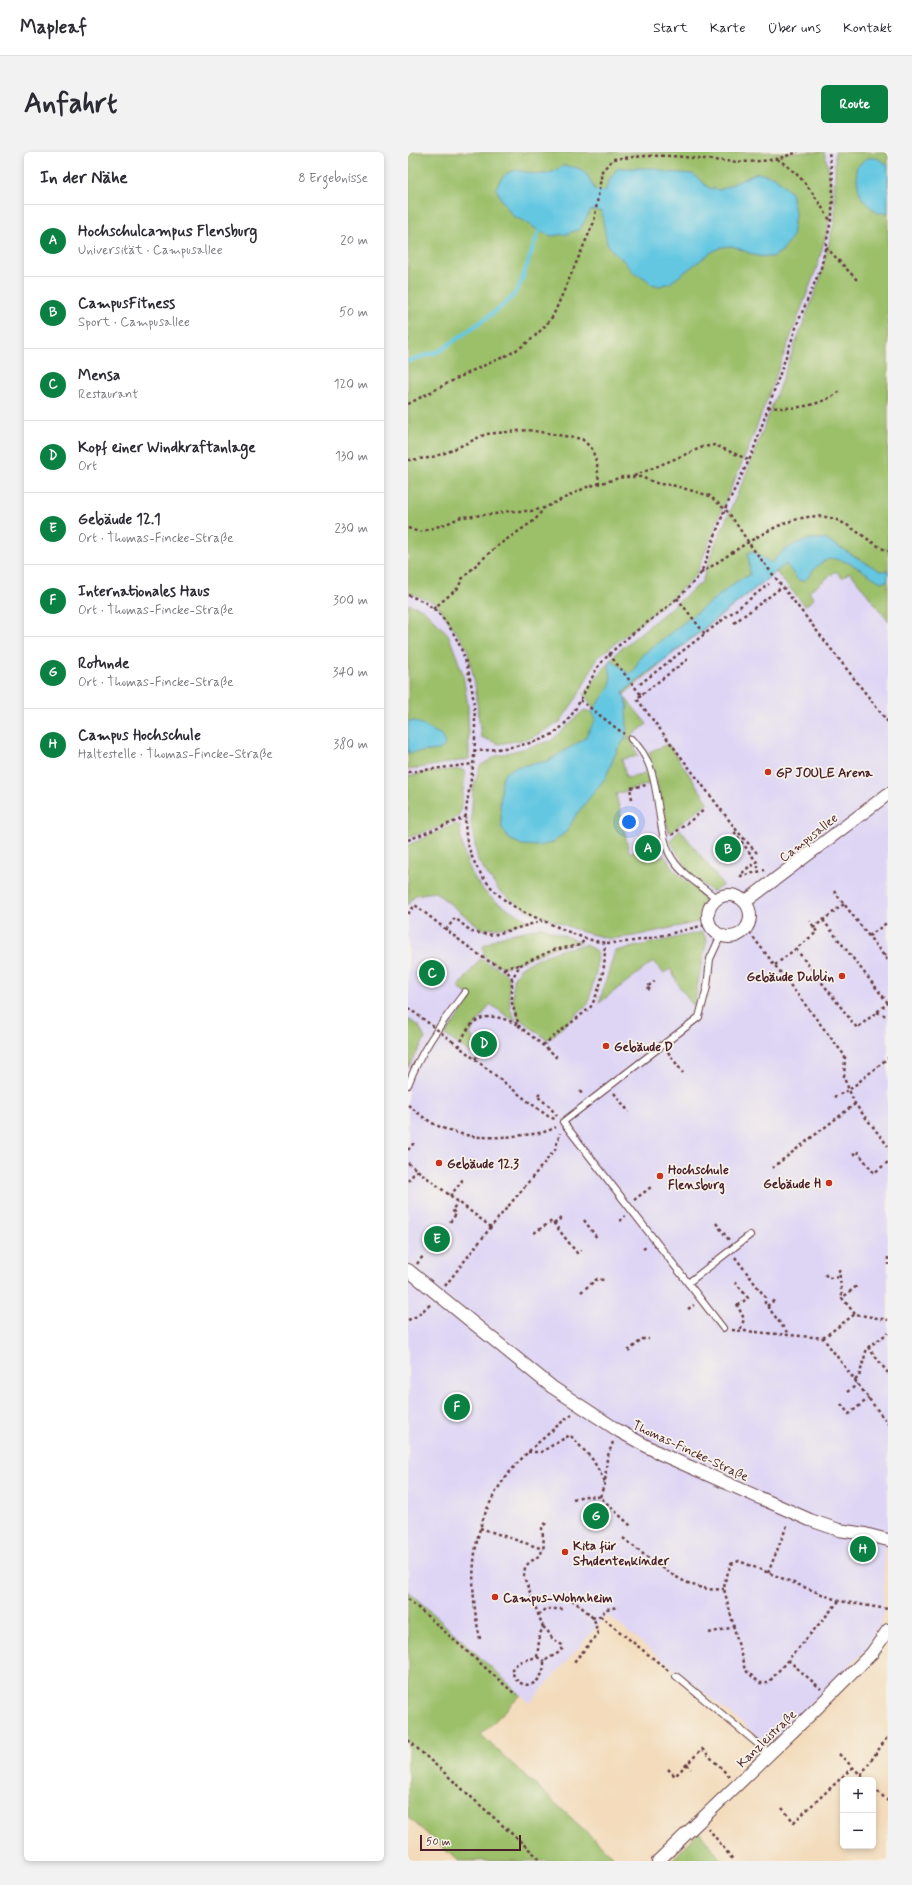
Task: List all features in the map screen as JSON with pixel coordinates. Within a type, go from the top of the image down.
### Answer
[{"type":"street","name":"Campusallee","points":[[745,902],[775,881],[888,794]]},
{"type":"street","points":[[732,895],[745,902],[750,915],[746,928],[737,936],[731,937],[721,935],[714,931],[710,924],[709,910],[717,899],[732,895]]},
{"type":"street","name":"Thomas-Fincke-Straße","points":[[408,1270],[552,1387],[619,1431],[661,1454],[792,1512],[839,1530],[865,1534],[888,1540]]},
{"type":"street","name":"Kanzleistraße","points":[[658,1861],[770,1754],[872,1653],[888,1630]]},
{"type":"lane","points":[[631,740],[640,747],[646,756],[654,783],[666,841],[676,865],[717,899]]},
{"type":"lane","points":[[721,935],[710,959],[707,987],[699,1017],[563,1122],[723,1328]]},
{"type":"lane","points":[[408,1086],[416,1065],[434,1033],[465,992]]},
{"type":"lane","points":[[688,1283],[750,1235]]},
{"type":"lane","points":[[676,1676],[770,1754]]},
{"type":"path","points":[[408,404],[476,369],[515,352],[530,342],[543,329],[553,316],[594,222],[602,172],[613,159],[636,156],[671,156],[722,162],[757,161],[798,152]]},
{"type":"path","points":[[474,751],[499,749],[532,742],[554,733],[569,718],[599,664],[677,598],[701,573],[725,509],[749,460],[798,322],[821,268],[831,222],[833,182],[829,152]]},
{"type":"path","points":[[776,158],[796,172],[803,179],[831,222]]},
{"type":"path","points":[[826,247],[858,281]]},
{"type":"path","points":[[768,407],[782,409],[816,404],[829,399],[842,390]]},
{"type":"path","points":[[408,460],[429,458],[448,452],[486,434],[528,430],[582,439],[592,449],[597,464],[599,483]]},
{"type":"path","points":[[632,477],[703,447],[715,445],[749,460]]},
{"type":"path","points":[[408,528],[419,532],[446,524],[461,517],[495,514],[509,511],[531,511],[544,508],[599,483],[623,477],[640,477],[660,484],[672,485],[710,496],[729,513],[753,549],[888,722]]},
{"type":"path","points":[[433,609],[458,588],[462,579],[475,566],[497,546],[535,520],[544,508]]},
{"type":"path","points":[[701,573],[777,526],[804,516],[824,515],[841,522],[878,547],[888,551]]},
{"type":"path","points":[[640,684],[769,584]]},
{"type":"path","points":[[734,624],[782,587]]},
{"type":"path","points":[[408,595],[429,605],[445,620],[460,643],[472,685],[475,733],[473,764],[466,817],[467,840],[472,858],[486,883],[504,900],[524,913],[586,938],[604,942],[630,941],[710,924]]},
{"type":"path","points":[[677,598],[704,633]]},
{"type":"path","points":[[610,655],[640,694]]},
{"type":"path","points":[[688,659],[640,694],[638,699],[738,832],[757,853]]},
{"type":"path","points":[[580,700],[631,740]]},
{"type":"path","points":[[408,772],[473,764]]},
{"type":"path","points":[[632,799],[630,788],[654,783]]},
{"type":"path","points":[[666,841],[704,810]]},
{"type":"path","points":[[408,840],[466,817]]},
{"type":"path","points":[[738,832],[735,833],[759,864],[758,867],[751,865],[740,874],[741,876],[765,870],[775,881]]},
{"type":"path","points":[[640,836],[644,854],[668,848]]},
{"type":"path","points":[[834,891],[888,961]]},
{"type":"path","points":[[813,928],[844,904]]},
{"type":"path","points":[[408,914],[415,906],[484,958],[509,972],[512,979],[512,1003],[520,1026]]},
{"type":"path","points":[[446,930],[455,918],[472,932],[493,935],[542,920]]},
{"type":"path","points":[[796,949],[800,951],[857,1028],[888,1003],[824,920]]},
{"type":"path","points":[[775,965],[818,933],[813,928],[810,921]]},
{"type":"path","points":[[869,936],[888,922]]},
{"type":"path","points":[[746,928],[845,1056],[844,1078],[855,1104],[888,1146]]},
{"type":"path","points":[[504,968],[520,965],[553,950],[580,945],[586,938]]},
{"type":"path","points":[[543,1046],[590,1008],[594,1000],[606,957],[604,942]]},
{"type":"path","points":[[884,956],[888,952]]},
{"type":"path","points":[[512,979],[520,965]]},
{"type":"path","points":[[650,990],[647,987],[655,981]]},
{"type":"path","points":[[408,1008],[549,1117]]},
{"type":"path","points":[[871,1010],[888,1017]]},
{"type":"path","points":[[459,1047],[468,1028],[474,1022],[484,1017],[495,1016],[520,1026],[556,1056],[555,1058]]},
{"type":"path","points":[[475,1059],[492,1038]]},
{"type":"path","points":[[662,1045],[683,1073]]},
{"type":"path","points":[[834,1097],[849,1090],[888,1058]]},
{"type":"path","points":[[609,1087],[629,1112]]},
{"type":"path","points":[[540,1093],[537,1096],[550,1106]]},
{"type":"path","points":[[772,1168],[855,1104]]},
{"type":"path","points":[[408,1105],[436,1125],[476,1138],[504,1138],[535,1134],[550,1130],[563,1122]]},
{"type":"path","points":[[408,1320],[415,1318],[428,1307],[491,1227],[555,1150],[563,1122]]},
{"type":"path","points":[[408,1150],[413,1144],[416,1146]]},
{"type":"path","points":[[853,1155],[857,1151],[874,1173],[888,1162]]},
{"type":"path","points":[[408,1163],[491,1227]]},
{"type":"path","points":[[408,1181],[417,1170]]},
{"type":"path","points":[[450,1196],[462,1181],[461,1179]]},
{"type":"path","points":[[628,1205],[651,1187]]},
{"type":"path","points":[[450,1222],[456,1214],[452,1210],[458,1202]]},
{"type":"path","points":[[554,1224],[562,1218]]},
{"type":"path","points":[[584,1220],[597,1238]]},
{"type":"path","points":[[534,1233],[552,1221],[577,1253],[582,1250]]},
{"type":"path","points":[[716,1223],[765,1297],[765,1303],[789,1335]]},
{"type":"path","points":[[884,1266],[888,1264],[888,1257]]},
{"type":"path","points":[[839,1269],[842,1298],[855,1314],[888,1320]]},
{"type":"path","points":[[825,1274],[828,1278],[840,1277]]},
{"type":"path","points":[[581,1292],[598,1279],[604,1280]]},
{"type":"path","points":[[735,1284],[748,1298],[738,1305],[744,1319],[740,1331]]},
{"type":"path","points":[[842,1298],[858,1285]]},
{"type":"path","points":[[767,1306],[776,1299]]},
{"type":"path","points":[[723,1328],[740,1331],[823,1338],[855,1314]]},
{"type":"path","points":[[855,1380],[859,1377],[868,1347],[882,1339],[888,1333]]},
{"type":"path","points":[[823,1338],[888,1424]]},
{"type":"path","points":[[628,1351],[643,1339],[649,1339]]},
{"type":"path","points":[[868,1347],[888,1373]]},
{"type":"path","points":[[848,1393],[858,1384]]},
{"type":"path","points":[[841,1404],[849,1414],[869,1398]]},
{"type":"path","points":[[480,1639],[475,1619],[472,1575],[480,1528],[490,1501],[506,1476],[528,1452],[565,1419],[582,1408]]},
{"type":"path","points":[[600,1497],[605,1482],[608,1458],[612,1444],[619,1431]]},
{"type":"path","points":[[528,1452],[541,1452],[570,1435],[593,1460],[605,1482]]},
{"type":"path","points":[[573,1499],[584,1496],[600,1497],[632,1527]]},
{"type":"path","points":[[768,1573],[792,1512]]},
{"type":"path","points":[[544,1661],[558,1653],[563,1648],[562,1645],[552,1638],[543,1627],[524,1577],[524,1570],[527,1563],[540,1554],[543,1549],[542,1527],[546,1523]]},
{"type":"path","points":[[480,1528],[543,1549]]},
{"type":"path","points":[[623,1538],[676,1577],[708,1589],[724,1589]]},
{"type":"path","points":[[839,1601],[768,1682],[760,1683],[745,1670],[724,1589],[729,1569],[735,1562],[739,1562],[839,1601],[888,1609]]},
{"type":"path","points":[[408,1599],[516,1695]]},
{"type":"path","points":[[572,1600],[595,1621],[598,1634],[573,1663]]},
{"type":"path","points":[[592,1618],[600,1616],[606,1608],[619,1607]]},
{"type":"path","points":[[538,1615],[545,1609],[564,1609]]},
{"type":"path","points":[[600,1616],[676,1676]]},
{"type":"path","points":[[537,1657],[540,1634],[543,1627]]},
{"type":"path","points":[[709,1633],[734,1627]]},
{"type":"path","points":[[537,1657],[544,1661],[543,1673],[538,1681],[527,1684],[516,1680],[512,1672],[514,1665],[537,1657]]},
{"type":"path","points":[[788,1660],[829,1696]]},
{"type":"path","points":[[839,1754],[861,1775],[888,1736]]},
{"type":"path","points":[[408,1740],[542,1861]]},
{"type":"path","points":[[668,1769],[675,1776],[702,1749],[737,1785]]},
{"type":"path","points":[[687,1764],[691,1769]]},
{"type":"path","points":[[782,1808],[794,1822],[852,1767]]},
{"type":"path","points":[[876,1790],[888,1801]]},
{"type":"path","points":[[701,1819],[734,1861]]},
{"type":"shaded area","points":[[408,152],[888,152],[888,1544],[884,1548],[883,1617],[880,1627],[866,1650],[769,1745],[607,1615],[530,1703],[408,1591]]},
{"type":"green space","points":[[408,152],[824,152],[829,170],[833,199],[826,235],[817,267],[749,447],[696,575],[674,596],[597,658],[579,694],[560,722],[531,738],[499,744],[481,737],[475,684],[467,648],[437,604],[408,592]]},
{"type":"green space","points":[[835,152],[888,152],[888,621],[850,572],[842,578],[836,571],[809,592],[814,599],[805,606],[776,572],[623,695],[647,724],[634,734],[631,739],[594,709],[584,694],[615,654],[702,582],[713,549],[747,472],[820,279],[835,218],[835,184],[833,182],[835,183]]},
{"type":"green space","points":[[408,604],[423,609],[448,634],[463,674],[468,707],[469,759],[408,770]]},
{"type":"green space","points":[[584,710],[592,712],[625,739],[631,739],[638,756],[622,759],[626,778],[642,775],[645,771],[649,784],[616,794],[629,852],[641,851],[645,860],[665,856],[673,869],[706,898],[700,908],[698,922],[634,936],[610,939],[583,932],[527,910],[500,892],[478,861],[471,824],[473,788],[480,766],[496,756],[551,741]]},
{"type":"green space","points":[[668,744],[708,802],[669,833],[649,752]]},
{"type":"green space","points":[[461,769],[465,772],[465,777],[460,813],[456,818],[444,825],[408,838],[408,776]]},
{"type":"green space","points":[[455,824],[460,826],[462,845],[468,864],[482,889],[498,903],[529,921],[508,927],[482,929],[435,892],[415,895],[408,905],[408,845]]},
{"type":"green space","points":[[680,829],[723,885],[712,892],[689,872],[670,841]]},
{"type":"green space","points":[[541,927],[581,942],[556,947],[507,967],[496,965],[483,956],[483,946],[499,937]]},
{"type":"green space","points":[[702,932],[707,940],[694,1007],[679,986],[671,969],[663,973],[654,961],[599,1003],[615,951]]},
{"type":"green space","points":[[585,945],[597,951],[596,972],[588,1004],[548,1040],[518,1018],[513,1003],[513,979],[520,968],[533,960],[563,949]]},
{"type":"green space","points":[[480,959],[503,971],[509,977],[510,1008],[517,1023],[490,1004],[470,1034],[479,1047],[473,1055],[445,1035],[472,997],[458,988]]},
{"type":"green space","points":[[408,1019],[419,1026],[425,1039],[408,1068]]},
{"type":"green space","points":[[408,1591],[521,1695],[481,1735],[618,1861],[458,1861],[408,1817]]},
{"type":"green space","points":[[699,1832],[723,1861],[671,1861]]},
{"type":"water","points":[[866,158],[877,158],[888,165],[888,213],[878,213],[866,203],[860,194],[856,168]]},
{"type":"water","points":[[563,166],[580,169],[587,175],[595,190],[605,191],[611,177],[618,168],[654,168],[666,172],[693,174],[709,188],[720,190],[757,173],[775,177],[791,192],[795,213],[792,237],[782,251],[773,257],[757,256],[732,246],[722,247],[710,253],[670,283],[660,286],[651,284],[645,278],[635,274],[622,259],[615,254],[607,243],[601,211],[591,210],[580,229],[567,234],[551,236],[513,216],[501,199],[496,188],[501,179],[507,173],[512,171],[518,170],[545,174]]},
{"type":"water","points":[[811,539],[825,539],[880,571],[888,571],[888,581],[881,582],[861,569],[838,559],[824,561],[804,581],[798,580],[786,564],[623,692],[628,707],[626,713],[627,727],[625,739],[617,750],[606,777],[576,815],[567,831],[552,843],[539,846],[522,845],[509,839],[502,828],[500,804],[502,779],[505,773],[515,767],[548,761],[584,739],[596,719],[592,712],[605,694],[610,684],[611,679],[608,662],[612,660],[629,674],[634,670],[641,656],[737,581],[750,575],[748,553],[753,551],[771,563],[789,548]]},
{"type":"water","points":[[408,721],[415,721],[443,736],[445,745],[440,750],[408,753]]},
{"type":"waterway","points":[[408,361],[440,351],[500,308],[512,297],[520,285],[539,231]]},
{"type":"place","name":"GP JOULE Arena","points":[[768,772]]},
{"type":"place","name":"Hochschulcampus Flensburg","points":[[648,848]]},
{"type":"place","name":"CampusFitness","points":[[728,849]]},
{"type":"place","name":"Mensa","points":[[432,973]]},
{"type":"place","name":"Gebäude Dublin","points":[[842,976]]},
{"type":"place","name":"Kopf einer Windkraftanlage","points":[[484,1044]]},
{"type":"place","name":"Gebäude D","points":[[606,1046]]},
{"type":"place","name":"Gebäude 12.3","points":[[439,1163]]},
{"type":"place","name":"Hochschule Flensburg","points":[[660,1176]]},
{"type":"place","name":"Gebäude H","points":[[829,1183]]},
{"type":"place","name":"Gebäude 12.1","points":[[437,1239]]},
{"type":"place","name":"Internationales Haus","points":[[457,1407]]},
{"type":"place","name":"Rotunde","points":[[596,1516]]},
{"type":"place","name":"Campus Hochschule","points":[[863,1549]]},
{"type":"place","name":"Kita für Studentenkinder","points":[[565,1552]]},
{"type":"place","name":"Campus-Wohnheim","points":[[495,1597]]}]
